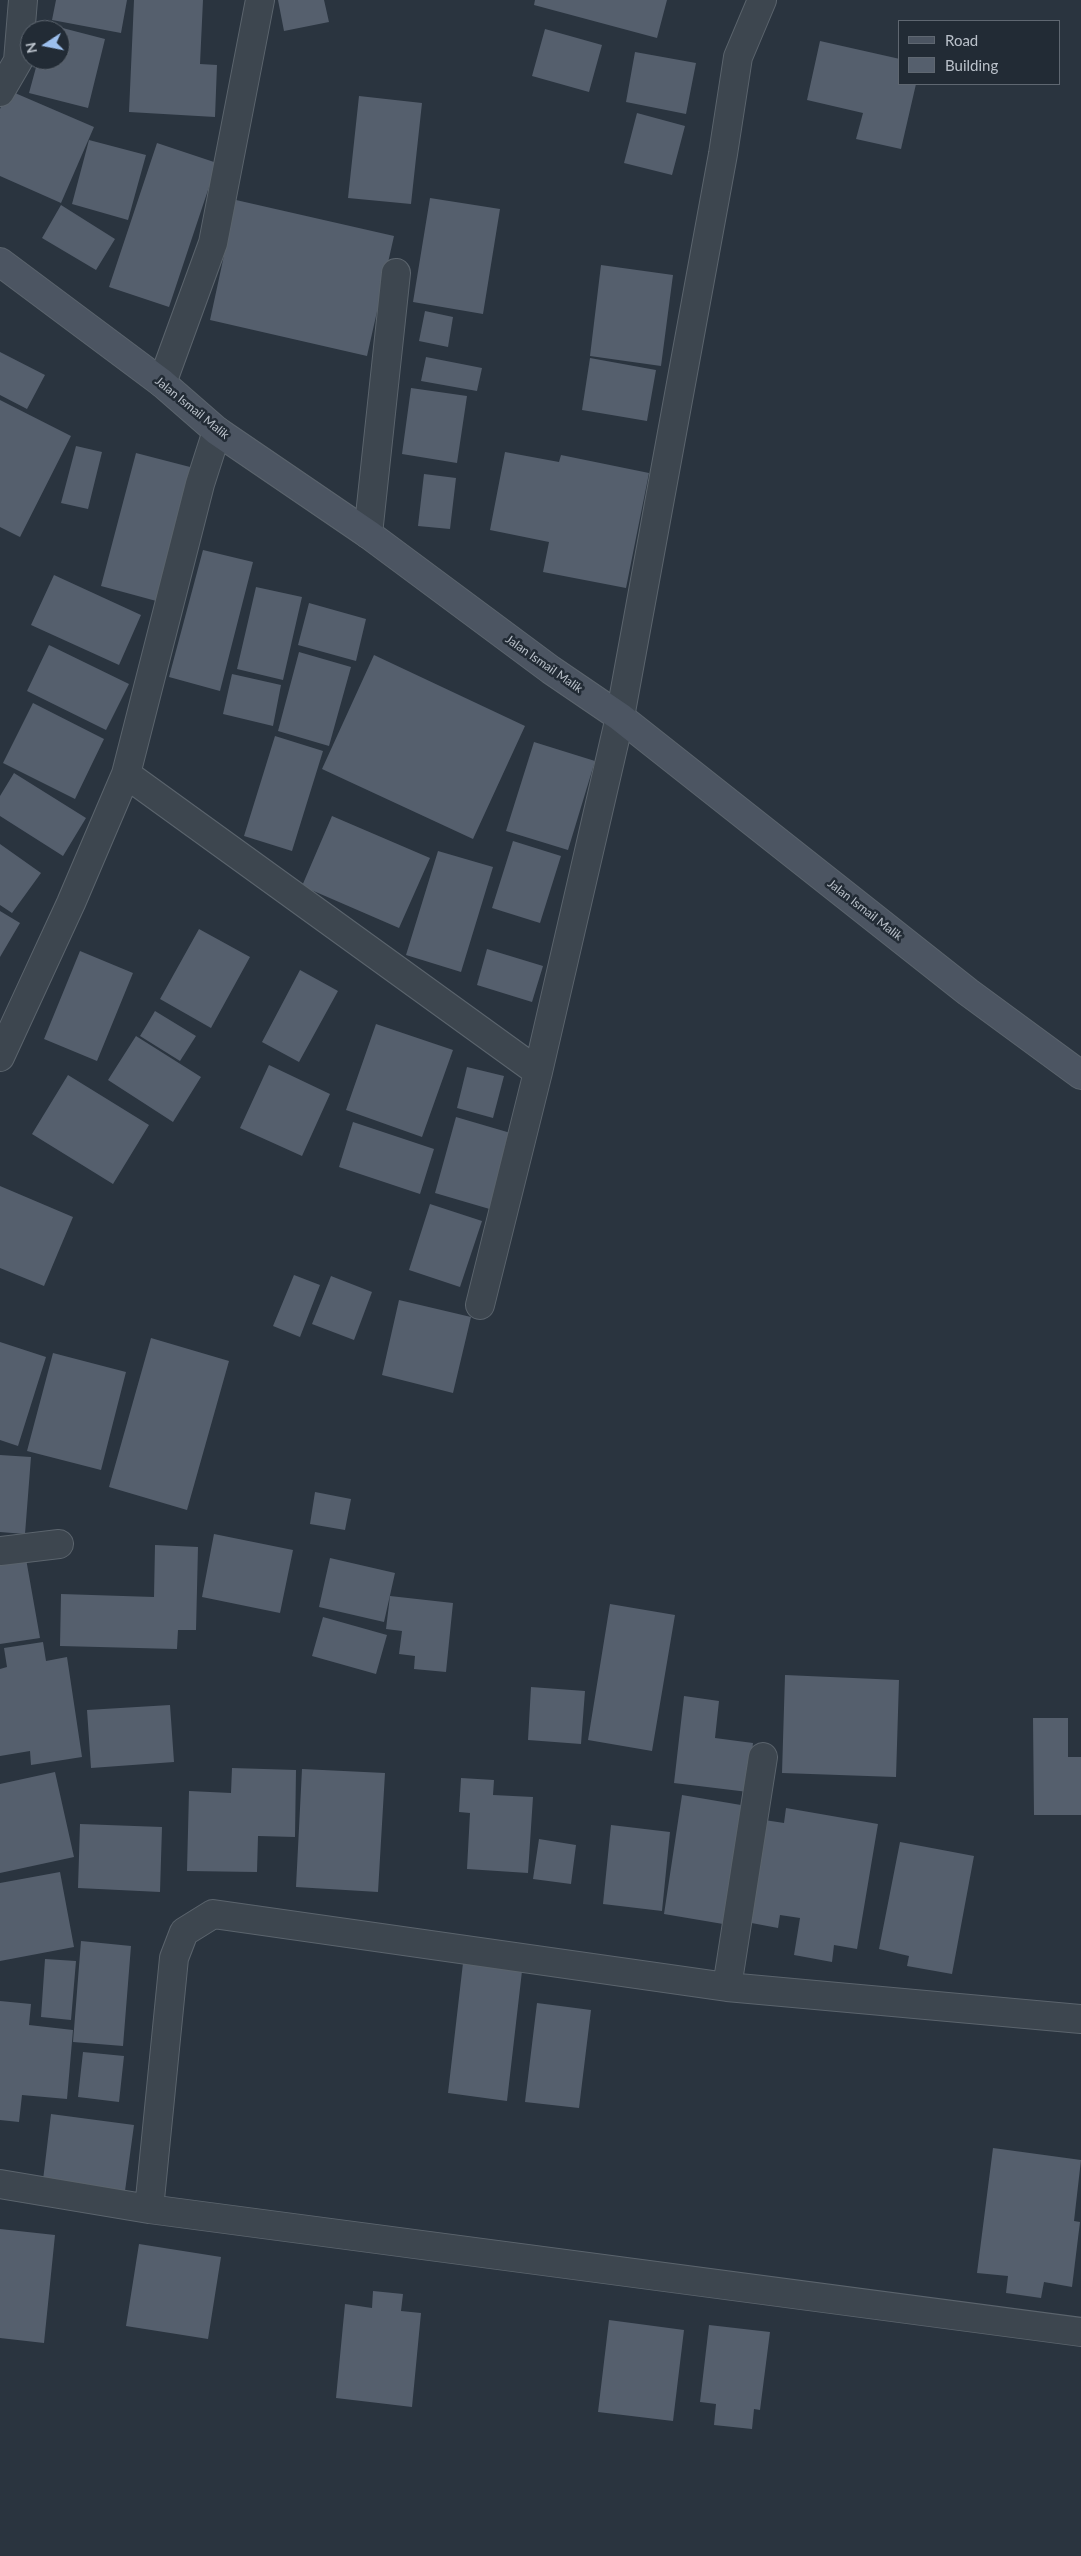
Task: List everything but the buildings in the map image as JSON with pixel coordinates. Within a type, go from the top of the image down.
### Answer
[{"type":"main road","name":"Jalan Ismail Malik","points":[[0,262],[162,383],[217,431],[368,534],[551,670],[620,717],[968,992],[1081,1075]]},
{"type":"street","points":[[0,92],[18,61],[23,0]]},
{"type":"street","points":[[162,383],[213,243],[260,0]]},
{"type":"street","points":[[480,1305],[538,1072],[620,717],[723,154],[738,56],[762,0]]},
{"type":"street","points":[[368,534],[396,273]]},
{"type":"street","points":[[0,1057],[71,902],[126,774],[200,484],[217,431]]},
{"type":"street","points":[[126,774],[538,1072]]},
{"type":"street","points":[[0,1551],[60,1544]]},
{"type":"street","points":[[727,1987],[763,1758]]},
{"type":"street","points":[[148,2210],[174,1958],[184,1932],[213,1914],[727,1987],[1081,2019]]},
{"type":"street","points":[[0,2184],[148,2210],[1081,2332]]}]
